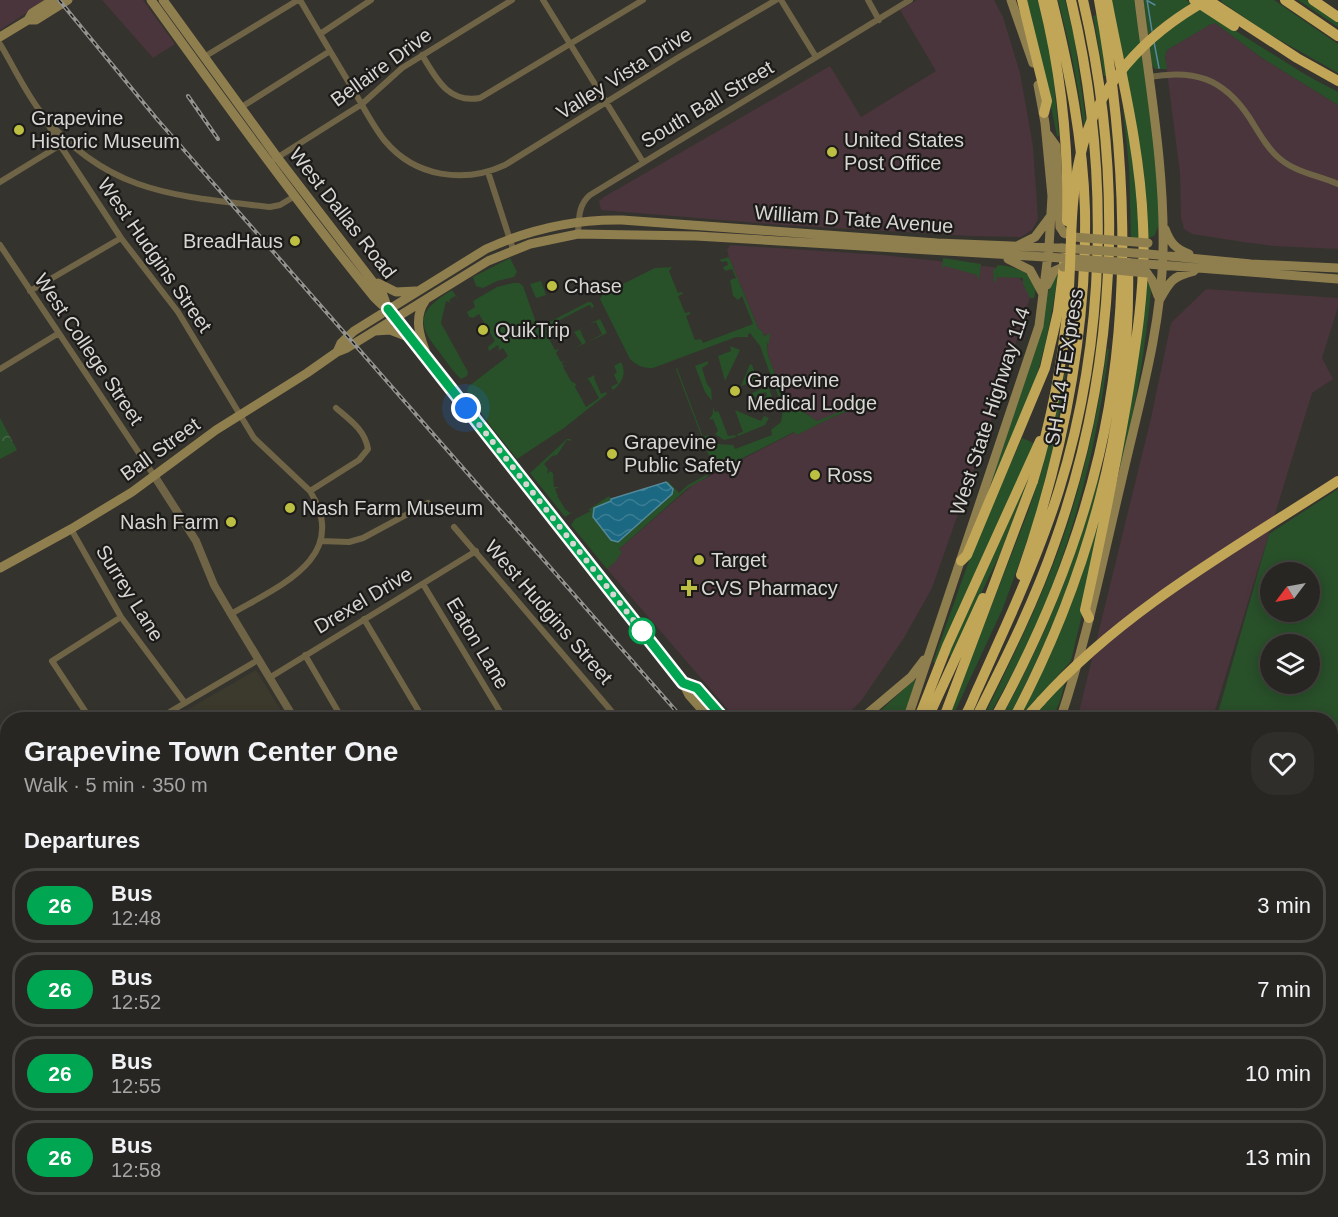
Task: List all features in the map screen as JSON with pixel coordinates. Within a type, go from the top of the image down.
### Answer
[{"type":"highway","points":[[1022,0],[1047,102],[1044,113]]},
{"type":"highway","points":[[960,561],[967,555],[1036,393],[1045,368],[1058,312],[1067,229],[1067,154],[1058,77],[1043,0]]},
{"type":"highway","points":[[960,712],[1011,600],[1036,531],[1061,441],[1075,355],[1082,296],[1085,210],[1080,152],[1069,76],[1052,0]]},
{"type":"highway","name":"SH 114 TEXpress","points":[[966,712],[1044,535],[1072,444],[1088,356],[1096,284],[1098,222],[1096,175],[1093,119],[1071,0]]},
{"type":"highway","name":"SH 114 TEXpress","points":[[979,712],[1029,608],[1056,540],[1083,448],[1101,357],[1108,286],[1109,186],[1098,71],[1083,0]]},
{"type":"highway","points":[[998,712],[1048,612],[1071,549],[1099,454],[1115,359],[1122,237],[1120,170],[1117,117],[1099,0]]},
{"type":"highway","points":[[1089,618],[1085,610],[1110,497],[1135,354],[1143,281],[1140,176],[1107,0]]},
{"type":"highway","points":[[1194,0],[1281,56],[1297,58]]},
{"type":"highway","points":[[945,712],[1005,560],[1033,481],[1054,404],[1064,346],[1076,182],[1087,133],[1111,84],[1135,53],[1168,23],[1208,0],[1297,58],[1338,81]]},
{"type":"highway","points":[[1285,0],[1338,36]]},
{"type":"highway","points":[[1313,0],[1338,17]]},
{"type":"highway","points":[[1017,712],[1057,627],[1086,552],[1107,467],[1125,357],[1129,277],[1126,180],[1120,170]]},
{"type":"highway","points":[[921,712],[943,656],[1028,472],[1047,423],[1063,364],[1073,313],[1078,269],[1084,248]]},
{"type":"highway","points":[[1031,712],[1063,676],[1163,593],[1338,481]]},
{"type":"highway","points":[[931,712],[997,567],[1005,560]]},
{"type":"main road","points":[[28,21],[32,13],[52,0]]},
{"type":"main road","points":[[0,37],[28,21],[36,20],[68,0]]},
{"type":"main road","name":"West Dallas Road","points":[[151,0],[204,74],[365,270],[383,295],[388,309]]},
{"type":"main road","name":"West Dallas Road","points":[[163,0],[240,108],[295,196],[375,299],[388,309]]},
{"type":"main road","name":"West State Highway 114","points":[[910,712],[1039,326],[1044,296],[1052,215],[1051,169],[1047,133],[1032,61],[1011,0]]},
{"type":"main road","points":[[1063,712],[1089,618],[1156,330],[1163,224],[1159,146],[1139,0]]},
{"type":"main road","points":[[204,74],[211,76],[229,93]]},
{"type":"main road","points":[[1047,133],[1056,146],[1060,227],[1064,233],[1074,237],[1148,243],[1158,238],[1163,224]]},
{"type":"main road","points":[[295,196],[325,220]]},
{"type":"main road","points":[[1016,246],[1035,237],[1052,215]]},
{"type":"main road","name":"William D Tate Avenue","points":[[388,309],[479,252],[510,239],[579,222],[622,220],[734,234],[937,247],[1002,256],[1047,258],[1073,266],[1147,269],[1162,260],[1196,258],[1338,268]]},
{"type":"main road","points":[[1163,224],[1169,240],[1178,250],[1196,258]]},
{"type":"main road","name":"William D Tate Avenue","points":[[396,318],[471,270],[513,249],[545,240],[578,234],[692,236],[734,234]]},
{"type":"main road","name":"William D Tate Avenue","points":[[937,247],[1049,247],[1148,254],[1162,260],[1202,269],[1338,279]]},
{"type":"main road","points":[[1002,256],[1030,270],[1044,296]]},
{"type":"main road","points":[[1044,296],[1050,276],[1062,263]]},
{"type":"main road","points":[[1250,272],[1255,268],[1280,269],[1288,266]]},
{"type":"main road","points":[[1147,269],[1159,301]]},
{"type":"main road","points":[[1159,301],[1170,282],[1178,275],[1202,269]]},
{"type":"main road","points":[[365,270],[389,290],[418,291]]},
{"type":"main road","points":[[369,321],[375,299]]},
{"type":"main road","points":[[426,300],[421,307],[418,321],[428,358]]},
{"type":"main road","points":[[388,309],[704,712]]},
{"type":"main road","name":"Ball Street","points":[[337,352],[341,343],[388,309]]},
{"type":"main road","name":"Ball Street","points":[[0,568],[71,529],[155,477],[216,430],[337,352],[396,318]]},
{"type":"main road","points":[[370,332],[388,330],[412,339]]},
{"type":"main road","points":[[869,712],[911,677],[927,656]]},
{"type":"main road","points":[[683,683],[697,688],[718,712]]},
{"type":"street","points":[[204,57],[299,0]]},
{"type":"street","name":"Valley Vista Drive","points":[[299,0],[384,139],[394,150],[413,164],[448,176],[488,172],[518,158],[679,57],[776,0]]},
{"type":"street","points":[[321,34],[371,0]]},
{"type":"street","name":"Bellaire Drive","points":[[273,160],[362,104],[386,80],[422,55],[512,0]]},
{"type":"street","points":[[543,0],[643,162]]},
{"type":"street","points":[[422,55],[444,89],[463,99],[471,100],[488,95],[643,0]]},
{"type":"street","points":[[781,0],[816,57]]},
{"type":"street","points":[[868,0],[879,20],[910,0]]},
{"type":"street","name":"South Ball Street","points":[[578,234],[579,213],[587,197],[879,20]]},
{"type":"street","name":"West Hudgins Street","points":[[0,44],[60,146],[121,238],[178,312],[240,415],[263,448],[310,491]]},
{"type":"street","points":[[240,108],[330,51]]},
{"type":"street","points":[[1149,77],[1175,73],[1194,75],[1217,83],[1232,94],[1265,144],[1280,160],[1308,175],[1338,184]]},
{"type":"street","name":"West Hudgins Street","points":[[42,114],[68,141],[107,171],[167,194],[270,207],[280,205],[295,196]]},
{"type":"street","points":[[0,182],[68,141]]},
{"type":"street","points":[[488,172],[513,249]]},
{"type":"street","points":[[30,291],[121,238]]},
{"type":"street","name":"West College Street","points":[[0,245],[196,541],[214,585],[290,712]]},
{"type":"street","points":[[0,369],[59,333]]},
{"type":"street","points":[[231,614],[302,570],[315,556],[320,541],[320,514],[316,500],[310,491],[359,460],[368,449],[367,441],[359,428],[336,408]]},
{"type":"street","points":[[320,541],[349,542],[363,538],[428,502]]},
{"type":"street","name":"West Hudgins Street","points":[[454,527],[612,712]]},
{"type":"street","name":"Surrey Lane","points":[[71,529],[120,617],[185,703]]},
{"type":"street","name":"Drexel Drive","points":[[269,678],[476,551]]},
{"type":"street","name":"Eaton Lane","points":[[423,584],[500,712]]},
{"type":"street","points":[[86,712],[52,661],[120,617]]},
{"type":"street","points":[[364,619],[419,712]]},
{"type":"street","points":[[305,655],[338,712]]},
{"type":"street","points":[[170,712],[258,660]]},
{"type":"shaded area","points":[[0,0],[44,0],[45,1],[0,30]]},
{"type":"shaded area","points":[[102,0],[143,0],[175,44],[153,58]]},
{"type":"shaded area","points":[[917,0],[994,0],[1003,17],[1020,73],[1033,146],[1038,219],[1032,230],[1021,237],[971,236],[783,225],[601,210],[599,201],[604,197],[830,66],[861,117],[936,71],[900,10]]},
{"type":"shaded area","points":[[1211,23],[1215,23],[1262,58],[1338,105],[1338,249],[1243,242],[1192,234],[1184,229],[1181,218],[1180,173],[1165,57],[1167,50]]},
{"type":"shaded area","points":[[730,245],[883,255],[1011,269],[1032,291],[997,403],[932,588],[904,638],[861,701],[850,712],[730,712],[607,569],[621,552],[619,549],[694,484],[795,432],[796,435],[874,401],[817,421],[789,402],[780,376],[776,377],[768,355],[767,334],[764,336],[758,328],[727,250]]},
{"type":"shaded area","points":[[1206,289],[1338,298],[1338,307],[1322,358],[1333,379],[1312,393],[1214,712],[1079,712],[1151,418],[1171,323]]},
{"type":"shaded area","points":[[256,670],[282,712],[183,712]]},
{"type":"green space","points":[[1025,0],[1039,0],[1052,60],[1059,136],[1057,136],[1040,53]]},
{"type":"green space","points":[[1058,0],[1065,0],[1074,36],[1086,122],[1084,127],[1073,63]]},
{"type":"green space","points":[[1111,0],[1136,0],[1157,157],[1159,224],[1155,235],[1148,239]]},
{"type":"green space","points":[[1143,0],[1186,0],[1191,3],[1147,35]]},
{"type":"green space","points":[[1274,0],[1338,44],[1338,73],[1269,34],[1220,1]]},
{"type":"green space","points":[[1298,0],[1308,0],[1338,21],[1338,27]]},
{"type":"green space","points":[[1201,9],[1306,75],[1338,92],[1338,105],[1262,58],[1215,23],[1167,50],[1165,57],[1167,69],[1155,69],[1152,65],[1149,47],[1174,26]]},
{"type":"green space","points":[[1097,15],[1107,76],[1104,76],[1093,16]]},
{"type":"green space","points":[[1125,109],[1131,139],[1140,239],[1131,239],[1129,167],[1123,110]]},
{"type":"green space","points":[[729,257],[758,328],[764,336],[770,333],[769,343],[767,343],[768,355],[789,402],[817,421],[846,409],[847,397],[874,399],[874,401],[833,417],[797,435],[794,432],[715,472],[676,369],[703,437],[708,435],[717,444],[733,445],[735,449],[772,435],[771,430],[781,422],[783,409],[760,346],[750,333],[748,337],[736,337],[653,368],[643,367],[630,359],[600,299],[603,294],[655,268],[672,267],[669,271],[678,293],[683,294],[678,296],[685,313],[690,312],[686,316],[695,340],[701,339],[703,343],[753,324],[742,296],[738,300],[733,296],[730,280],[736,278],[732,269],[725,271],[723,267],[728,265],[727,261],[719,260]]},
{"type":"green space","points":[[510,258],[517,272],[514,277],[497,281],[483,288],[476,286],[473,277]]},
{"type":"green space","points":[[943,258],[981,264],[979,280],[977,275],[945,266],[942,269]]},
{"type":"green space","points":[[998,265],[1012,267],[1026,273],[1034,283],[1034,298],[1030,298],[1023,284],[1023,278],[997,277],[997,273],[996,283],[993,269]]},
{"type":"green space","points":[[1055,275],[1058,275],[1052,310],[1036,378],[990,487],[1047,294]]},
{"type":"green space","points":[[1146,280],[1151,292],[1146,336],[1131,423],[1121,467],[1119,467]]},
{"type":"green space","points":[[541,281],[546,295],[536,298],[530,284]]},
{"type":"green space","points":[[513,283],[523,286],[538,328],[591,302],[594,306],[592,309],[590,305],[587,306],[548,326],[550,330],[546,333],[555,350],[559,349],[556,353],[561,362],[565,361],[562,363],[563,366],[567,365],[563,367],[571,381],[576,384],[575,387],[586,407],[599,398],[587,379],[595,375],[594,378],[601,394],[606,392],[607,394],[564,428],[517,459],[489,424],[467,391],[469,386],[508,356],[503,348],[498,351],[498,345],[489,351],[488,347],[495,341],[479,314],[473,318],[469,317],[467,312],[475,307],[473,301],[497,287]]},
{"type":"green space","points":[[452,290],[458,299],[455,296],[449,300],[451,303],[446,301],[441,323],[468,372],[467,376],[461,379],[432,342],[424,325],[424,318],[432,304]]},
{"type":"green space","points":[[600,319],[607,333],[587,343],[602,334],[596,322],[589,324]]},
{"type":"green space","points":[[586,327],[580,330],[586,343],[569,351],[582,344],[574,332]]},
{"type":"green space","points":[[730,346],[740,350],[725,381],[718,356],[731,351]]},
{"type":"green space","points":[[1107,349],[1109,349],[1098,423],[1071,531],[1046,601],[1022,657],[991,712],[986,712],[1039,598],[1068,523],[1081,480]]},
{"type":"green space","points":[[708,361],[708,364],[702,368],[711,389],[712,401],[705,392],[695,366]]},
{"type":"green space","points":[[621,362],[624,370],[623,378],[613,390],[611,387],[618,383],[614,375],[617,372],[614,366]]},
{"type":"green space","points":[[750,364],[758,380],[741,386]]},
{"type":"green space","points":[[1067,364],[1053,449],[1034,522],[1003,608],[955,712],[950,712],[1028,512],[1043,466]]},
{"type":"green space","points":[[768,386],[774,402],[772,410],[747,398],[750,396],[756,399],[767,396],[766,392],[759,394],[756,398],[750,394]]},
{"type":"green space","points":[[713,407],[715,412],[718,411],[728,436],[735,435],[736,437],[724,440],[715,434],[718,431],[713,419],[709,420]]},
{"type":"green space","points":[[735,410],[761,421],[764,416],[769,418],[765,425],[738,436],[737,434],[743,432]]},
{"type":"green space","points":[[0,418],[17,450],[0,459]]},
{"type":"green space","points":[[1022,438],[1036,444],[935,663],[933,662],[977,538]]},
{"type":"green space","points":[[567,439],[571,441],[567,440],[557,455],[552,456],[544,464],[548,469],[547,474],[550,471],[553,473],[554,487],[559,487],[555,489],[558,496],[556,498],[558,497],[570,513],[574,511],[565,517],[530,473]]},
{"type":"green space","points":[[1101,468],[1086,534],[1064,597],[1012,712],[1004,712],[1031,659],[1058,597],[1092,501]]},
{"type":"green space","points":[[708,474],[707,477],[688,488],[619,549],[622,552],[607,569],[571,525],[575,519],[591,511],[588,510],[609,496],[611,500],[595,520],[611,540],[618,542],[672,494],[666,482],[668,481],[679,493]]},
{"type":"green space","points":[[1029,477],[1000,554],[951,656],[947,655]]},
{"type":"green space","points":[[1338,489],[1338,712],[1218,712],[1260,566],[1260,622],[1320,622],[1320,562],[1261,562],[1269,534]]},
{"type":"green space","points":[[1100,515],[1086,598],[1071,661],[1025,712],[1022,712],[1067,614],[1081,578]]},
{"type":"green space","points":[[914,680],[916,681],[906,712],[879,712]]},
{"type":"green space","points":[[1065,682],[1055,712],[1037,712]]},
{"type":"water","points":[[666,482],[673,489],[672,494],[618,542],[611,540],[593,517],[594,508],[611,499]]},
{"type":"waterway","points":[[1147,0],[1152,31]]},
{"type":"waterway","points":[[1148,1],[1155,5]]},
{"type":"waterway","points":[[1154,42],[1159,68]]},
{"type":"railway","points":[[59,0],[156,118],[677,712]]},
{"type":"railway","points":[[188,96],[218,139]]},
{"type":"bus line","name":"26","points":[[388,309],[683,683],[697,688],[718,712]]},
{"type":"place","name":"Grapevine Historic Museum","points":[[19,130]]},
{"type":"place","name":"United States Post Office","points":[[832,152]]},
{"type":"place","name":"BreadHaus","points":[[295,241]]},
{"type":"place","name":"Chase","points":[[552,286]]},
{"type":"place","name":"QuikTrip","points":[[483,330]]},
{"type":"place","name":"Grapevine Medical Lodge","points":[[735,391]]},
{"type":"place","name":"Grapevine Public Safety","points":[[612,454]]},
{"type":"place","name":"Ross","points":[[815,475]]},
{"type":"place","name":"Nash Farm Museum","points":[[290,508]]},
{"type":"place","name":"Nash Farm","points":[[231,522]]},
{"type":"place","name":"Target","points":[[699,560]]},
{"type":"place","name":"CVS Pharmacy","points":[[689,588]]},
{"type":"route","points":[[466,408],[642,631]]}]
